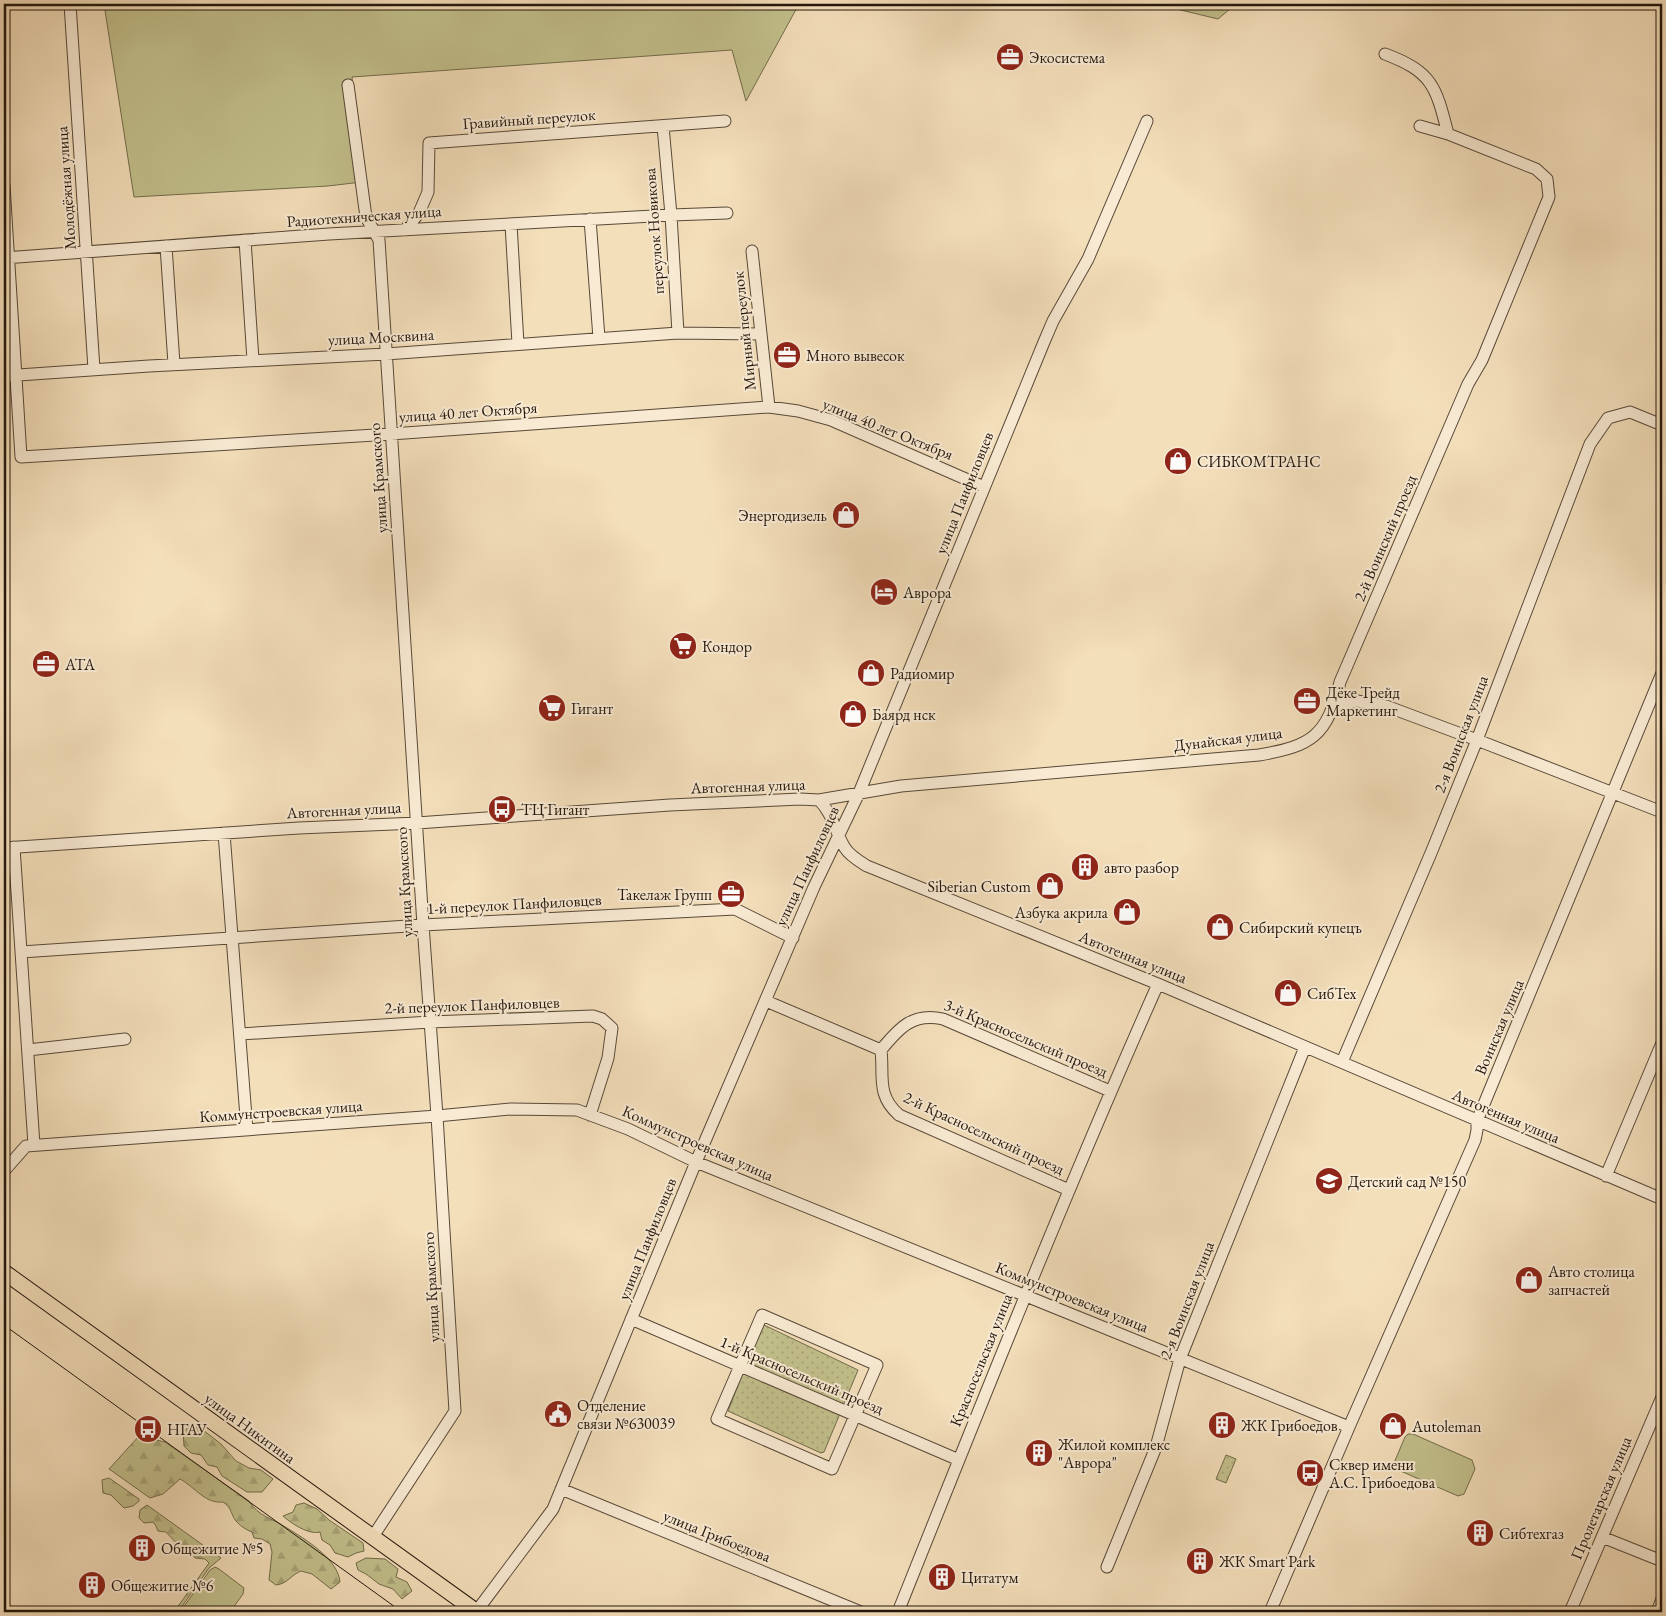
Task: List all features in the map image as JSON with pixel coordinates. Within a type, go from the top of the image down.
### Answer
[{"type":"main road","name":"улица Никитина","points":[[4,1272],[476,1612]]},
{"type":"street","name":"Молодёжная улица","points":[[70,4],[94,370]]},
{"type":"street","points":[[1385,54],[1401,60],[1421,73],[1429,81],[1440,101],[1448,134]]},
{"type":"street","name":"улица Крамского","points":[[348,86],[366,217],[379,240],[423,925],[438,1116],[455,1411],[372,1538]]},
{"type":"street","name":"Гравийный переулок","points":[[405,230],[419,213],[428,192],[429,143],[725,121]]},
{"type":"street","name":"улица Панфиловцев","points":[[476,1612],[553,1509],[696,1162],[814,887],[859,793],[1044,342],[1053,321],[1088,259],[1147,121]]},
{"type":"street","name":"переулок Новикова","points":[[662,126],[678,333]]},
{"type":"street","name":"2-й Воинский проезд","points":[[1335,705],[1340,682],[1468,384],[1482,360],[1549,197],[1547,179],[1536,170],[1448,134],[1420,126]]},
{"type":"street","points":[[4,185],[10,375]]},
{"type":"street","name":"Радиотехническая улица","points":[[6,258],[405,230],[727,213]]},
{"type":"street","points":[[590,219],[598,338]]},
{"type":"street","points":[[510,224],[518,344]]},
{"type":"street","points":[[245,240],[253,360]]},
{"type":"street","points":[[166,246],[174,364]]},
{"type":"street","name":"Мирный переулок","points":[[752,251],[769,407]]},
{"type":"street","name":"улица Москвина","points":[[10,375],[174,364],[386,354],[678,333],[760,334]]},
{"type":"street","name":"улица 40 лет Октября","points":[[10,375],[21,457],[391,434],[769,407],[798,411],[831,420],[984,487]]},
{"type":"street","name":"2-я Воинская улица","points":[[1342,1062],[1432,853],[1590,444],[1608,418],[1630,412],[1662,425]]},
{"type":"street","name":"Воинская улица","points":[[1270,1612],[1475,1140],[1477,1121],[1614,794],[1662,673]]},
{"type":"street","points":[[1335,705],[1357,702],[1386,706],[1662,812]]},
{"type":"street","name":"Дунайская улица","points":[[819,800],[901,786],[1259,756],[1286,751],[1314,738],[1335,705]]},
{"type":"street","name":"Автогенная улица","points":[[9,848],[224,833],[417,823],[670,805],[800,799],[819,800],[832,816],[846,849],[867,866],[1158,984],[1662,1199]]},
{"type":"street","points":[[224,833],[247,1130]]},
{"type":"street","points":[[4,1171],[26,1146],[34,1145],[21,952],[9,848]]},
{"type":"street","name":"1-й переулок Панфиловцев","points":[[21,952],[423,925],[735,909],[793,938]]},
{"type":"street","name":"Красносельская улица","points":[[898,1612],[1025,1296],[1110,1091],[1158,984]]},
{"type":"street","points":[[766,1001],[881,1050]]},
{"type":"street","name":"2-й переулок Панфиловцев","points":[[240,1034],[430,1022],[593,1016],[602,1019],[612,1028],[608,1058],[590,1115]]},
{"type":"street","name":"3-й Красносельский проезд","points":[[881,1050],[897,1030],[917,1019],[930,1016],[943,1019],[1110,1091]]},
{"type":"street","points":[[28,1050],[125,1039]]},
{"type":"street","points":[[1606,1176],[1662,1043]]},
{"type":"street","name":"2-я Воинская улица","points":[[1107,1567],[1156,1447],[1180,1359],[1305,1047]]},
{"type":"street","name":"2-й Красносельский проезд","points":[[881,1050],[884,1095],[890,1107],[899,1115],[1069,1190]]},
{"type":"street","name":"Коммунстроевская улица","points":[[34,1145],[511,1109],[577,1110],[628,1129],[696,1162],[1349,1428]]},
{"type":"street","points":[[762,1315],[877,1366],[832,1469],[717,1419],[740,1366],[762,1315]]},
{"type":"street","name":"1-й Красносельский проезд","points":[[632,1319],[959,1460]]},
{"type":"street","name":"Пролетарская улица","points":[[1570,1612],[1662,1396]]},
{"type":"street","name":"улица Грибоедова","points":[[561,1489],[861,1612]]},
{"type":"street","points":[[1602,1537],[1662,1562]]},
{"type":"street","points":[[1657,1612],[1662,1599]]},
{"type":"green space","points":[[104,4],[799,4],[746,101],[732,50],[352,77],[362,182],[328,186],[134,197]]},
{"type":"green space","points":[[1156,4],[1236,4],[1218,19]]},
{"type":"green space","points":[[762,1324],[858,1370],[824,1452],[821,1453],[728,1411]]},
{"type":"green space","points":[[192,1426],[203,1430],[221,1444],[236,1461],[249,1468],[261,1470],[273,1479],[262,1492],[247,1492],[222,1476],[217,1467],[208,1465],[201,1455],[191,1453],[184,1446],[183,1431]]},
{"type":"green space","points":[[1408,1434],[1413,1434],[1472,1460],[1475,1469],[1464,1494],[1458,1496],[1396,1469],[1394,1463]]},
{"type":"green space","points":[[139,1436],[165,1442],[249,1501],[261,1514],[320,1550],[333,1565],[340,1582],[331,1589],[312,1574],[301,1571],[283,1583],[276,1585],[269,1580],[272,1552],[270,1544],[262,1539],[254,1538],[252,1532],[234,1519],[229,1507],[223,1502],[205,1498],[180,1479],[163,1494],[150,1498],[109,1469]]},
{"type":"green space","points":[[1226,1455],[1236,1459],[1226,1483],[1216,1479]]},
{"type":"green space","points":[[109,1478],[139,1499],[139,1501],[133,1506],[124,1508],[111,1495],[103,1493],[102,1480]]},
{"type":"green space","points":[[304,1503],[317,1509],[329,1520],[363,1543],[364,1551],[348,1557],[335,1553],[330,1545],[322,1540],[320,1532],[316,1533],[306,1530],[283,1516],[293,1512],[296,1505]]},
{"type":"green space","points":[[147,1505],[221,1558],[209,1568],[178,1612],[174,1612],[209,1563],[205,1559],[195,1558],[189,1548],[183,1550],[166,1532],[158,1531],[153,1522],[144,1523],[139,1518],[140,1510]]},
{"type":"green space","points":[[366,1558],[385,1559],[398,1569],[396,1577],[407,1582],[412,1591],[402,1599],[393,1589],[379,1584],[358,1570],[356,1563]]},
{"type":"green space","points":[[215,1567],[244,1588],[243,1594],[230,1612],[180,1612],[210,1570]]},
{"type":"tram line","points":[[4,1325],[402,1612]]},
{"type":"place","name":"Экосистема","points":[[1010,57]]},
{"type":"place","name":"Много вывесок","points":[[787,355]]},
{"type":"place","name":"СИБКОМТРАНС","points":[[1178,461]]},
{"type":"place","name":"Энергодизель","points":[[846,515]]},
{"type":"place","name":"Аврора","points":[[884,592]]},
{"type":"place","name":"Кондор","points":[[683,646]]},
{"type":"place","name":"АТА","points":[[46,664]]},
{"type":"place","name":"Радиомир","points":[[871,673]]},
{"type":"place","name":"Дёке Трейд Маркетинг","points":[[1307,701]]},
{"type":"place","name":"Гигант","points":[[552,708]]},
{"type":"place","name":"Баярд нск","points":[[853,714]]},
{"type":"place","name":"ТЦ Гигант","points":[[502,809]]},
{"type":"place","name":"авто разбор","points":[[1085,867]]},
{"type":"place","name":"Siberian Custom","points":[[1050,886]]},
{"type":"place","name":"Такелаж Групп","points":[[731,894]]},
{"type":"place","name":"Азбука акрила","points":[[1127,912]]},
{"type":"place","name":"Сибирский купецъ","points":[[1220,927]]},
{"type":"place","name":"СибТех","points":[[1288,993]]},
{"type":"place","name":"Детский сад №150","points":[[1329,1181]]},
{"type":"place","name":"Авто столица запчастей","points":[[1529,1280]]},
{"type":"place","name":"Отделение связи №630039","points":[[558,1414]]},
{"type":"place","name":"ЖК Грибоедов","points":[[1222,1425]]},
{"type":"place","name":"Autoleman","points":[[1393,1426]]},
{"type":"place","name":"НГАУ","points":[[148,1429]]},
{"type":"place","name":"Жилой комплекс \"Аврора\"","points":[[1039,1453]]},
{"type":"place","name":"Сквер имени А.С. Грибоедова","points":[[1310,1473]]},
{"type":"place","name":"Сибтехгаз","points":[[1480,1533]]},
{"type":"place","name":"Общежитие №5","points":[[142,1548]]},
{"type":"place","name":"ЖК Smart Park","points":[[1200,1561]]},
{"type":"place","name":"Цитатум","points":[[942,1577]]},
{"type":"place","name":"Общежитие №6","points":[[92,1585]]}]
